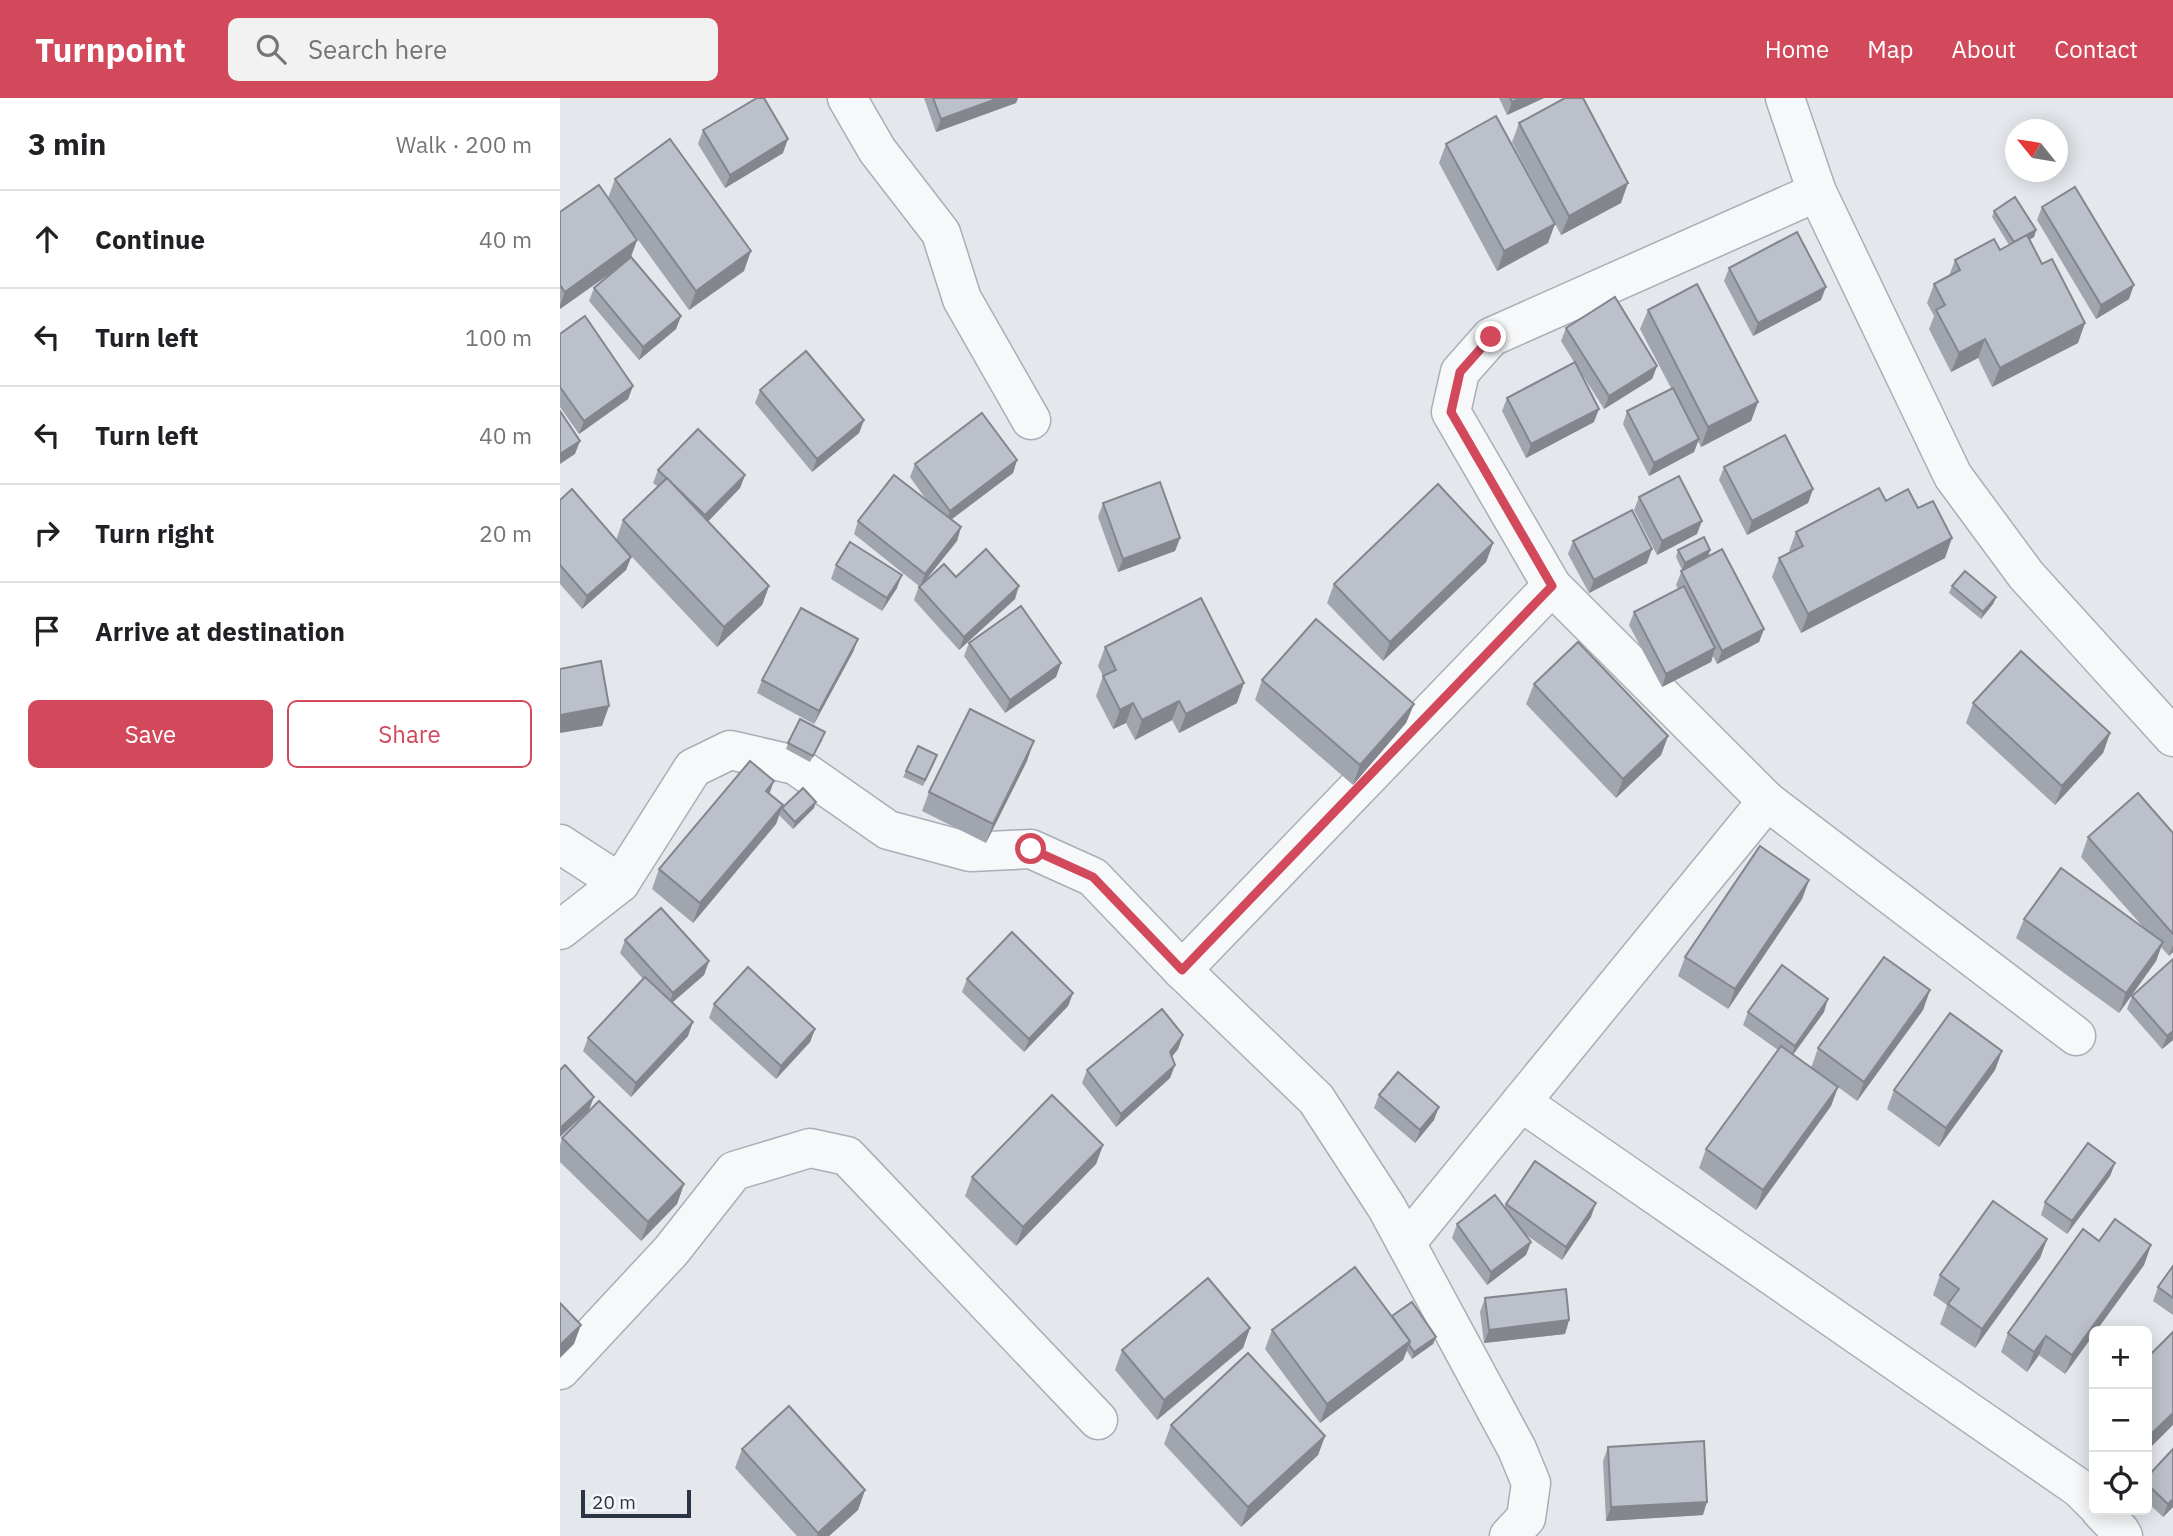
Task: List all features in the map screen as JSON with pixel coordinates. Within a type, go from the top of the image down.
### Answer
[{"type":"street","points":[[847,98],[877,150],[941,233],[962,299],[1031,420]]},
{"type":"street","points":[[1785,98],[1817,191],[1953,476],[2026,575],[2173,737]]},
{"type":"street","points":[[1817,191],[1491,337],[1460,372],[1451,412],[1552,586],[1767,802],[2077,1036]]},
{"type":"street","points":[[1182,970],[1552,586]]},
{"type":"street","points":[[560,930],[620,883],[693,768],[730,750],[795,765],[888,830],[970,852],[1031,849],[1093,877],[1182,970],[1315,1099],[1387,1208],[1517,1449],[1531,1483],[1526,1518],[1509,1536]]},
{"type":"street","points":[[1406,1243],[1767,802]]},
{"type":"street","points":[[560,844],[620,883]]},
{"type":"street","points":[[1521,1102],[2079,1488],[2089,1498]]},
{"type":"street","points":[[560,1370],[671,1251],[734,1171],[810,1148],[847,1156],[1098,1420]]},
{"type":"street","points":[[2105,1515],[2123,1536]]},
{"type":"building","points":[[757,98],[764,98],[788,139],[730,175],[703,130]]},
{"type":"building","points":[[933,98],[999,98],[941,119]]},
{"type":"building","points":[[1565,98],[1583,98],[1628,183],[1569,216],[1519,123]]},
{"type":"building","points":[[1496,116],[1555,224],[1504,251],[1446,144]]},
{"type":"building","points":[[670,139],[751,251],[696,291],[615,179]]},
{"type":"building","points":[[599,185],[637,240],[565,292],[560,285],[560,212]]},
{"type":"building","points":[[2075,187],[2134,285],[2101,305],[2042,207]]},
{"type":"building","points":[[2015,197],[2036,230],[2014,242],[1994,211]]},
{"type":"building","points":[[1797,232],[1826,287],[1758,323],[1729,268]]},
{"type":"building","points":[[2027,235],[2042,264],[2052,259],[2085,323],[2000,368],[1985,339],[1959,353],[1936,310],[1945,305],[1934,284],[1960,270],[1955,260],[1994,239],[2000,250]]},
{"type":"building","points":[[631,257],[681,316],[643,347],[594,288]]},
{"type":"building","points":[[1697,284],[1758,402],[1708,427],[1648,310]]},
{"type":"building","points":[[1615,297],[1657,366],[1609,396],[1566,328]]},
{"type":"building","points":[[585,316],[633,386],[584,421],[560,387],[560,334]]},
{"type":"building","points":[[806,351],[864,420],[817,459],[760,390]]},
{"type":"building","points":[[1575,362],[1599,409],[1531,444],[1507,398]]},
{"type":"building","points":[[1673,388],[1699,439],[1654,463],[1627,411]]},
{"type":"building","points":[[560,411],[580,441],[560,454]]},
{"type":"building","points":[[982,413],[1017,460],[950,511],[915,464]]},
{"type":"building","points":[[698,429],[745,475],[705,515],[658,470]]},
{"type":"building","points":[[1785,435],[1813,489],[1752,521],[1724,467]]},
{"type":"building","points":[[894,475],[961,527],[925,574],[858,521]]},
{"type":"building","points":[[1679,476],[1702,521],[1662,541],[1639,497]]},
{"type":"building","points":[[667,478],[769,586],[724,627],[623,520]]},
{"type":"building","points":[[1160,482],[1180,538],[1123,559],[1103,503]]},
{"type":"building","points":[[1438,484],[1493,543],[1390,642],[1334,584]]},
{"type":"building","points":[[1879,488],[1886,501],[1908,489],[1918,508],[1933,501],[1952,538],[1808,614],[1779,558],[1803,546],[1796,532]]},
{"type":"building","points":[[572,489],[631,557],[587,596],[560,565],[560,500]]},
{"type":"building","points":[[1632,510],[1652,549],[1594,580],[1573,541]]},
{"type":"building","points":[[1704,537],[1710,550],[1685,563],[1678,550]]},
{"type":"building","points":[[850,542],[902,575],[887,598],[836,565]]},
{"type":"building","points":[[986,549],[1019,586],[964,637],[919,587],[944,564],[956,577]]},
{"type":"building","points":[[1722,549],[1764,629],[1722,651],[1681,571]]},
{"type":"building","points":[[1965,571],[1996,597],[1983,612],[1952,586]]},
{"type":"building","points":[[1684,586],[1715,648],[1666,674],[1634,612]]},
{"type":"building","points":[[1201,598],[1244,683],[1186,714],[1179,701],[1142,720],[1133,703],[1120,710],[1103,676],[1116,670],[1105,647]]},
{"type":"building","points":[[1021,606],[1061,663],[1010,700],[969,643]]},
{"type":"building","points":[[801,608],[858,639],[819,711],[762,680]]},
{"type":"building","points":[[1316,619],[1414,704],[1360,765],[1262,680]]},
{"type":"building","points":[[1578,642],[1668,736],[1623,779],[1534,684]]},
{"type":"building","points":[[2021,651],[2110,733],[2062,786],[1973,703]]},
{"type":"building","points":[[601,661],[609,706],[560,715],[560,669]]},
{"type":"building","points":[[970,709],[1034,741],[993,824],[929,792]]},
{"type":"building","points":[[800,719],[825,732],[813,756],[788,743]]},
{"type":"building","points":[[918,746],[937,755],[925,780],[906,771]]},
{"type":"building","points":[[750,761],[774,781],[766,791],[783,805],[700,903],[659,869]]},
{"type":"building","points":[[803,788],[816,802],[795,822],[782,808]]},
{"type":"building","points":[[2138,793],[2173,833],[2173,934],[2088,837]]},
{"type":"building","points":[[1760,846],[1809,880],[1735,989],[1685,957]]},
{"type":"building","points":[[2061,868],[2163,942],[2126,993],[2024,919]]},
{"type":"building","points":[[661,908],[709,961],[673,993],[625,940]]},
{"type":"building","points":[[1012,932],[1073,993],[1029,1039],[967,979]]},
{"type":"building","points":[[1884,957],[1930,990],[1864,1082],[1818,1048]]},
{"type":"building","points":[[2173,959],[2173,1031],[2167,1036],[2132,996]]},
{"type":"building","points":[[1782,965],[1828,999],[1795,1046],[1748,1012]]},
{"type":"building","points":[[748,967],[815,1029],[781,1066],[714,1004]]},
{"type":"building","points":[[645,977],[693,1022],[636,1083],[588,1038]]},
{"type":"building","points":[[1162,1009],[1183,1035],[1170,1052],[1175,1065],[1121,1114],[1087,1070]]},
{"type":"building","points":[[1950,1013],[2002,1051],[1946,1128],[1894,1090]]},
{"type":"building","points":[[1781,1046],[1838,1087],[1763,1190],[1706,1149]]},
{"type":"building","points":[[565,1065],[594,1097],[560,1128],[560,1070]]},
{"type":"building","points":[[1398,1072],[1439,1107],[1420,1130],[1379,1095]]},
{"type":"building","points":[[1052,1095],[1103,1145],[1023,1227],[972,1177]]},
{"type":"building","points":[[599,1101],[684,1184],[648,1222],[562,1138]]},
{"type":"building","points":[[2088,1143],[2115,1163],[2072,1221],[2045,1202]]},
{"type":"building","points":[[1535,1161],[1596,1203],[1566,1247],[1506,1204]]},
{"type":"building","points":[[1495,1195],[1531,1242],[1491,1272],[1457,1224]]},
{"type":"building","points":[[1993,1201],[2047,1239],[1982,1329],[1948,1304],[1959,1289],[1940,1275]]},
{"type":"building","points":[[2115,1219],[2151,1245],[2093,1326],[2089,1326],[2089,1331],[2072,1355],[2046,1336],[2034,1352],[2008,1333],[2083,1229],[2099,1241]]},
{"type":"building","points":[[2173,1266],[2173,1298],[2158,1287]]},
{"type":"building","points":[[1355,1267],[1410,1341],[1327,1404],[1272,1330]]},
{"type":"building","points":[[1208,1278],[1250,1328],[1164,1400],[1122,1350]]},
{"type":"building","points":[[1566,1289],[1569,1320],[1489,1330],[1485,1298]]},
{"type":"building","points":[[1412,1302],[1436,1337],[1414,1352],[1409,1345],[1410,1341],[1392,1316]]},
{"type":"building","points":[[560,1303],[581,1325],[560,1345]]},
{"type":"building","points":[[2173,1332],[2173,1413],[2152,1433],[2152,1389],[2152,1353]]},
{"type":"building","points":[[1248,1353],[1325,1436],[1248,1507],[1171,1425]]},
{"type":"building","points":[[789,1406],[865,1490],[818,1533],[742,1449]]},
{"type":"building","points":[[1704,1441],[1707,1502],[1611,1507],[1608,1447]]},
{"type":"building","points":[[2173,1449],[2173,1499],[2168,1504],[2152,1489],[2152,1472]]},
{"type":"route","points":[[1031,849],[1093,877],[1182,970],[1552,586],[1451,412],[1460,372],[1491,337]]}]
